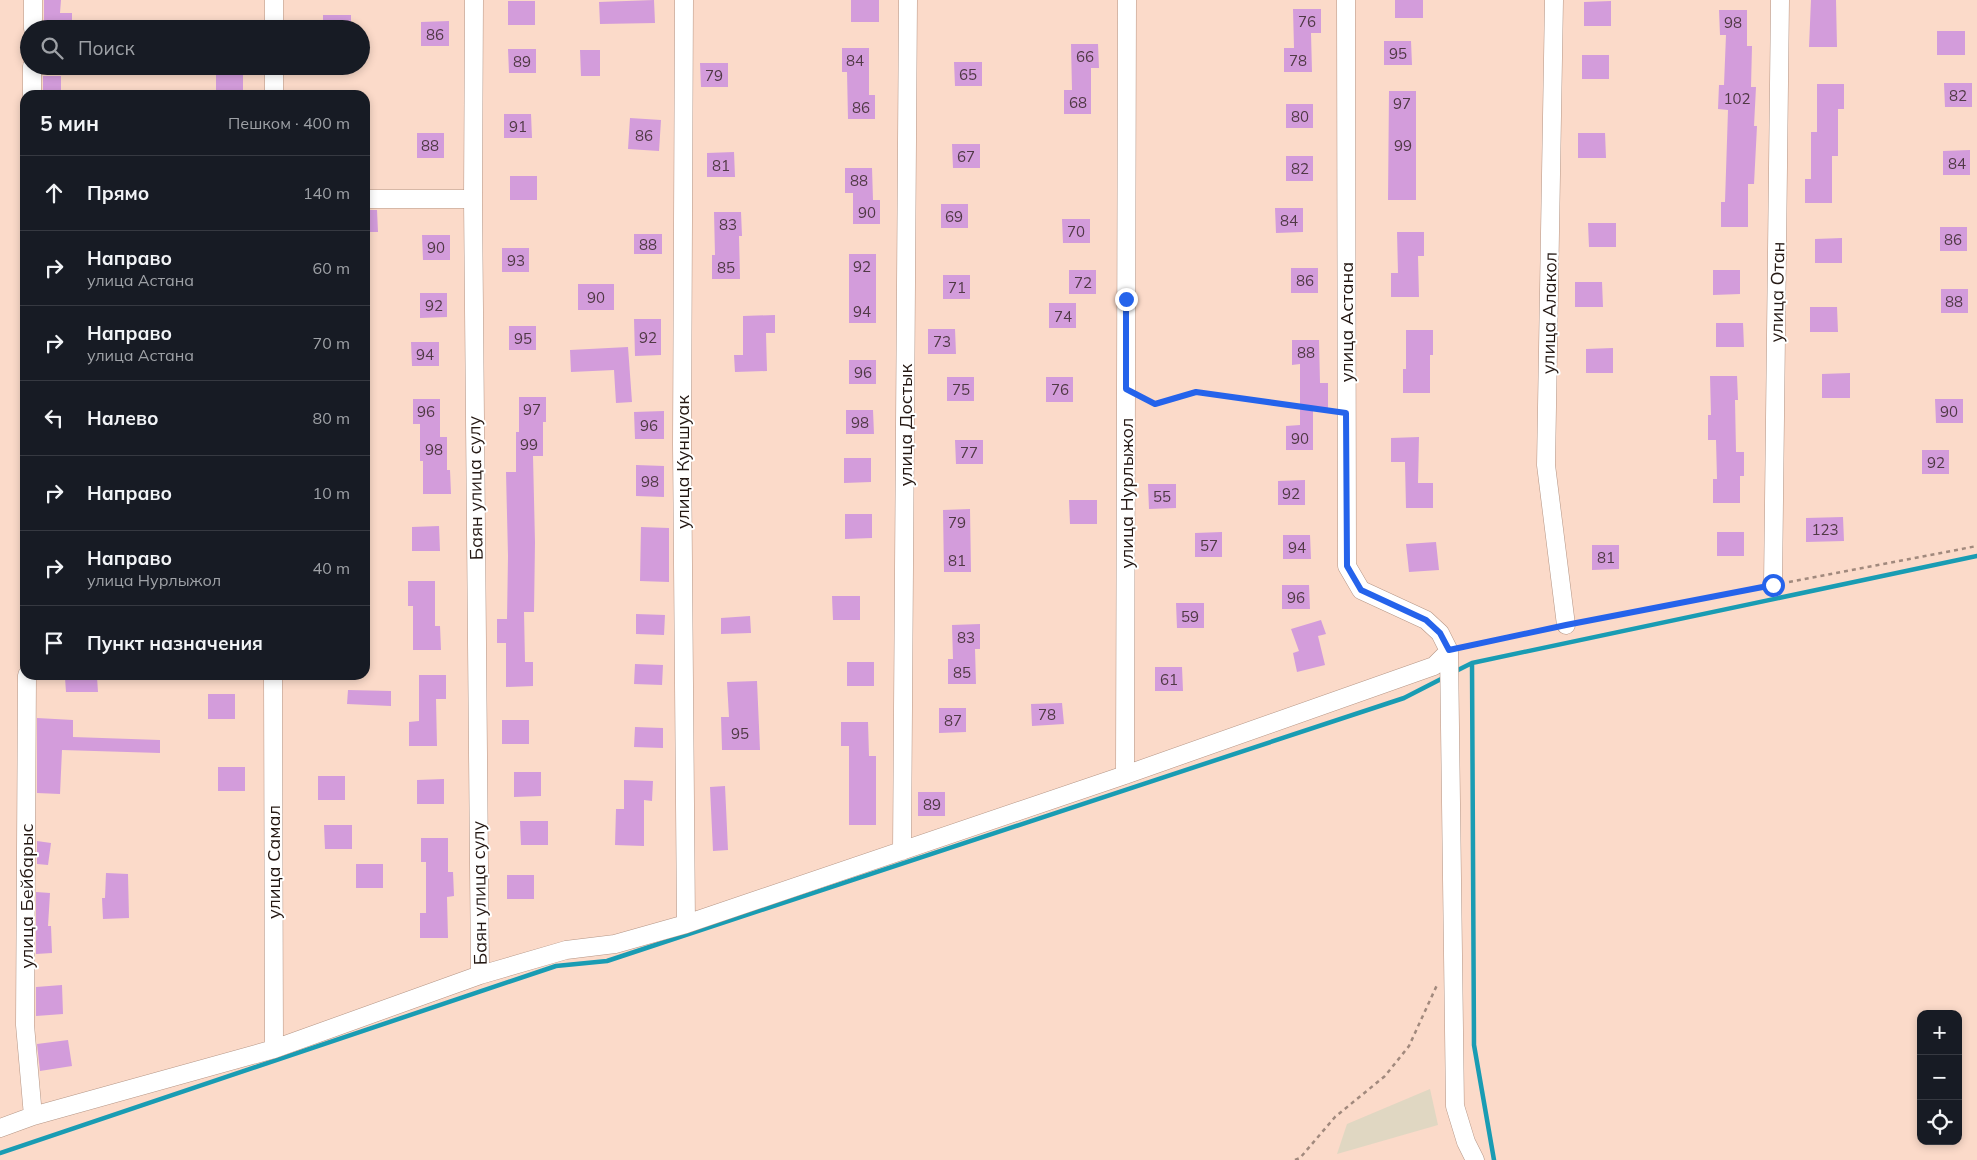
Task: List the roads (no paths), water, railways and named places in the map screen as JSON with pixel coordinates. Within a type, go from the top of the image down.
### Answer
[{"type":"street","points":[[33,0],[33,20]]},
{"type":"street","points":[[274,0],[274,20]]},
{"type":"street","name":"Баян улица сулу","points":[[474,0],[473,199],[480,975]]},
{"type":"street","name":"улица Куншуак","points":[[684,0],[682,454],[686,924]]},
{"type":"street","name":"улица Достык","points":[[902,851],[908,0]]},
{"type":"street","name":"улица Нурлыжол","points":[[1125,775],[1127,0]]},
{"type":"street","name":"улица Астана","points":[[1346,0],[1347,566],[1361,590],[1426,620],[1440,633],[1449,650]]},
{"type":"street","name":"улица Алакол","points":[[1554,0],[1546,464],[1566,625]]},
{"type":"street","name":"улица Отан","points":[[1773,585],[1780,0]]},
{"type":"street","points":[[32,75],[32,90]]},
{"type":"street","points":[[274,75],[274,90]]},
{"type":"street","points":[[370,199],[473,199]]},
{"type":"street","points":[[0,1128],[33,1116],[274,1049],[480,975],[566,950],[615,944],[686,924],[1125,775],[1434,666],[1449,650]]},
{"type":"street","points":[[1449,650],[1455,1106],[1466,1142],[1475,1160]]},
{"type":"street","name":"улица Бейбарыс","points":[[27,680],[25,1025],[33,1116]]},
{"type":"street","name":"улица Самал","points":[[273,680],[274,1049]]},
{"type":"waterway","points":[[1454,672],[1472,663],[1977,556]]},
{"type":"waterway","points":[[1472,663],[1474,1045],[1494,1160]]},
{"type":"waterway","points":[[0,1153],[556,966],[607,961],[1404,698],[1445,677]]}]
